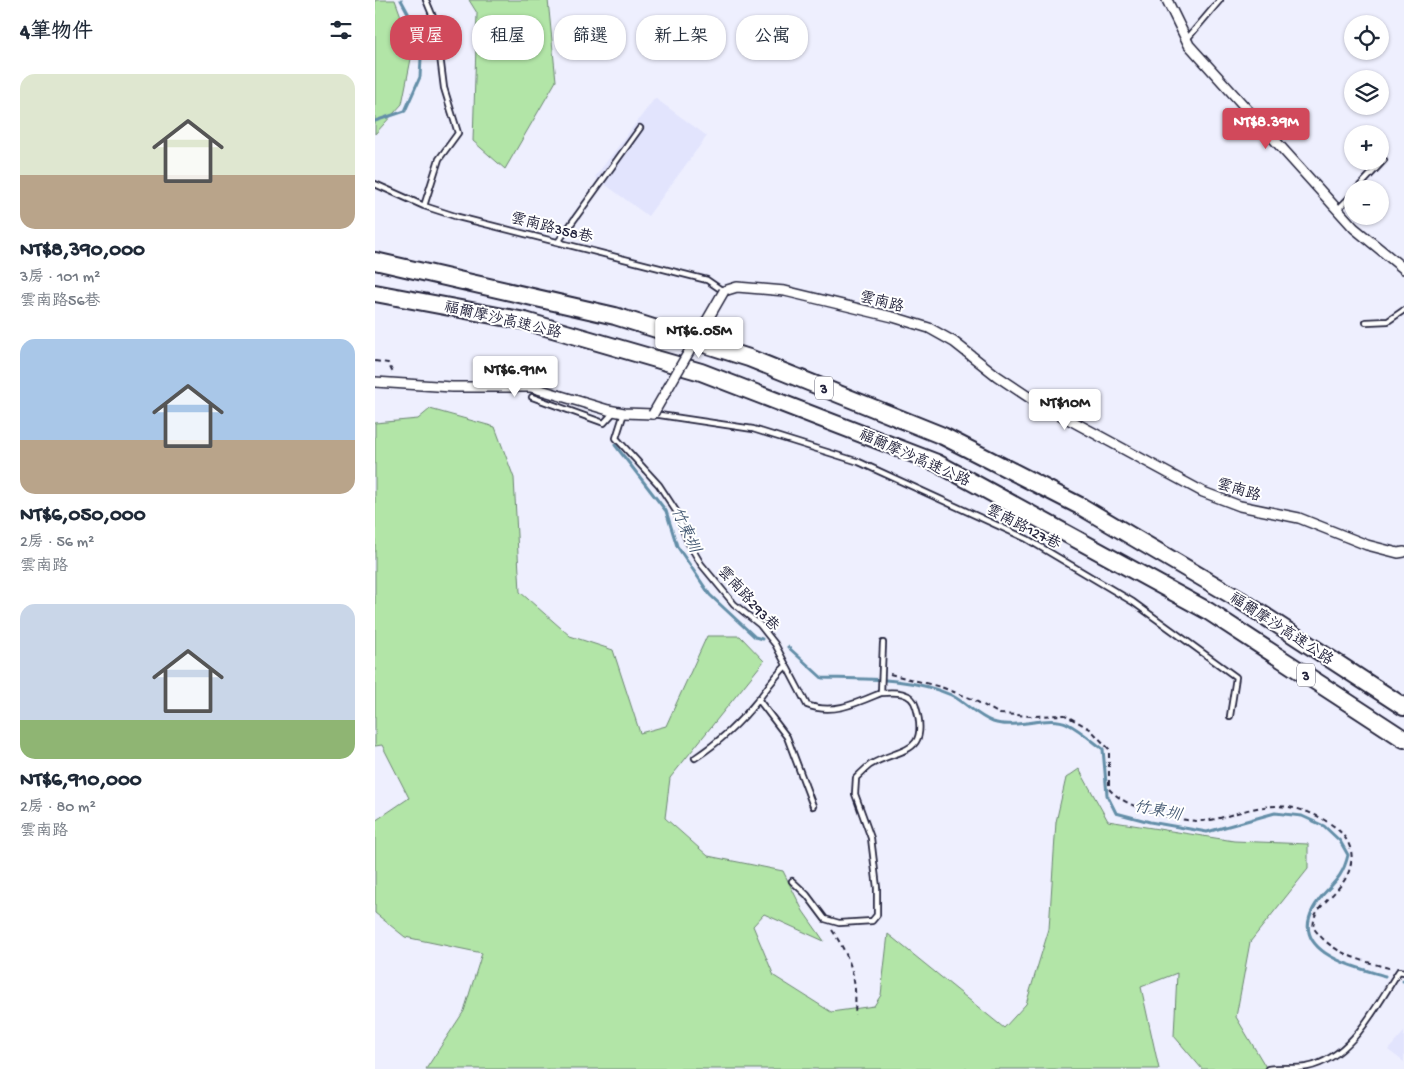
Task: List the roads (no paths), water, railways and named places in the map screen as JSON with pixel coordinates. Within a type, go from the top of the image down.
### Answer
[{"type":"highway","name":"福爾摩沙高速公路","points":[[375,261],[615,316],[749,358],[943,436],[1082,506],[1240,600],[1404,707]]},
{"type":"highway","name":"福爾摩沙高速公路","points":[[375,292],[525,321],[701,372],[937,463],[1208,611],[1404,739]]},
{"type":"street","points":[[1167,0],[1187,40],[1337,210],[1354,228],[1404,268]]},
{"type":"street","name":"雲南路","points":[[724,292],[737,287],[785,290],[929,328],[954,342],[997,376],[1033,400],[1203,492],[1241,506],[1299,518],[1367,545],[1398,553],[1404,552]]},
{"type":"street","points":[[375,382],[451,387],[531,387],[620,412],[653,414],[724,292]]},
{"type":"lane","points":[[424,206],[439,159],[458,133],[444,88],[435,24],[426,0]]},
{"type":"lane","points":[[1187,40],[1221,0]]},
{"type":"lane","points":[[558,242],[640,128]]},
{"type":"lane","points":[[1365,180],[1375,170]]},
{"type":"lane","name":"雲南路358巷","points":[[375,184],[424,206],[458,217],[707,280],[724,292]]},
{"type":"lane","points":[[1337,210],[1344,203]]},
{"type":"lane","points":[[1366,322],[1388,321],[1404,310]]},
{"type":"lane","points":[[533,397],[604,422],[620,412]]},
{"type":"lane","name":"雲南路293巷","points":[[620,412],[616,438],[659,485],[676,511],[688,542],[701,564],[734,604],[760,625],[775,644],[807,705],[821,710],[861,701],[881,693]]},
{"type":"lane","name":"雲南路127巷","points":[[653,414],[753,429],[859,462],[1027,539],[1133,602],[1236,677],[1230,716]]},
{"type":"lane","points":[[792,882],[807,895],[825,919],[839,923],[858,923],[872,921],[877,915],[878,902],[871,838],[855,794],[856,778],[871,765],[907,751],[917,744],[920,731],[915,701],[907,695],[881,693],[883,643]]},
{"type":"lane","points":[[695,758],[722,740],[759,699],[776,675],[786,666]]},
{"type":"lane","points":[[759,699],[787,737],[813,806]]},
{"type":"lane","points":[[1268,1069],[1307,1067],[1325,1062],[1354,1038],[1401,972]]},
{"type":"waterway","name":"竹東圳","points":[[375,121],[405,111],[420,77],[422,39],[401,0]]},
{"type":"waterway","name":"竹東圳","points":[[615,445],[666,511],[677,546],[710,595],[755,637],[762,639]]},
{"type":"waterway","name":"竹東圳","points":[[788,647],[822,678],[887,680],[920,685],[951,695],[976,713],[993,722],[1002,724],[1042,721],[1060,721],[1068,724],[1103,749],[1107,795],[1116,813],[1150,822],[1207,832],[1275,813],[1302,816],[1324,826],[1340,841],[1348,855],[1341,873],[1313,909],[1308,924],[1310,937],[1329,956],[1358,968],[1385,976]]}]
